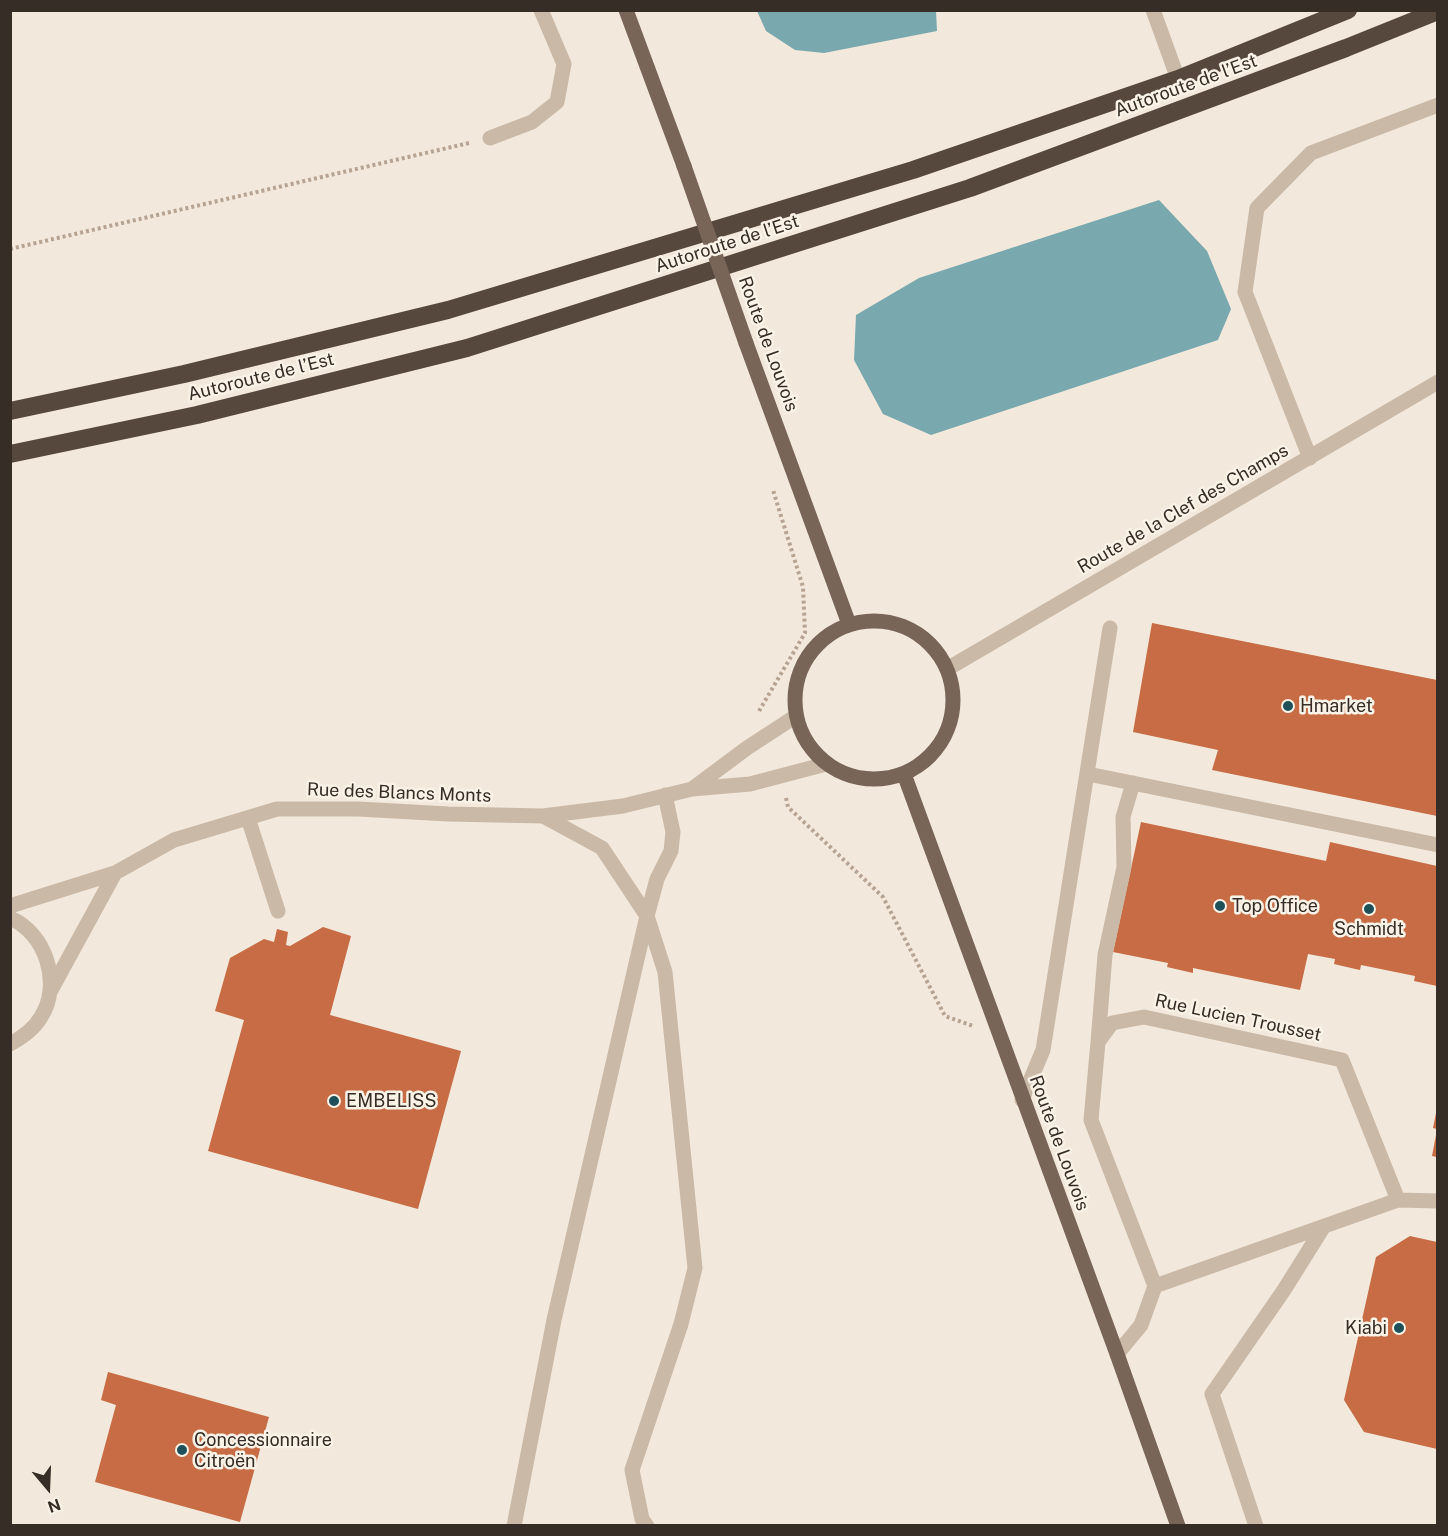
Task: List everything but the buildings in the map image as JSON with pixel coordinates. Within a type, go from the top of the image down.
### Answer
[{"type":"highway","name":"Autoroute de l’Est","points":[[10,411],[184,374],[448,310],[913,170],[1178,79],[1348,10]]},
{"type":"highway","name":"Autoroute de l’Est","points":[[10,454],[197,415],[467,348],[970,188],[1346,48],[1437,11]]},
{"type":"main road","name":"Route de Louvois","points":[[626,10],[849,624]]},
{"type":"main road","points":[[873,620],[896,623],[918,633],[935,649],[947,669],[953,693],[952,718],[942,741],[926,761],[904,774],[877,779],[850,776],[826,764],[812,750],[802,735],[794,699],[800,670],[812,650],[829,634],[849,624],[873,620]]},
{"type":"main road","name":"Route de Louvois","points":[[904,774],[1178,1526]]},
{"type":"street","points":[[490,138],[532,122],[557,102],[564,64],[541,10]]},
{"type":"street","points":[[1153,10],[1178,79]]},
{"type":"street","points":[[1310,458],[1245,292],[1257,208],[1311,153],[1437,105]]},
{"type":"street","name":"Route de la Clef des Champs","points":[[947,669],[1437,382]]},
{"type":"street","points":[[1022,1100],[1043,1050],[1110,628]]},
{"type":"street","name":"Rue des Blancs Monts","points":[[692,789],[796,716]]},
{"type":"street","name":"Rue des Blancs Monts","points":[[10,906],[115,873],[174,840],[277,809],[358,808],[448,814],[543,816],[622,806],[692,789],[750,784],[826,764]]},
{"type":"street","points":[[1088,774],[1437,845]]},
{"type":"street","points":[[1117,1354],[1141,1325],[1155,1286],[1091,1120],[1105,955],[1124,867],[1123,817],[1133,783]]},
{"type":"street","points":[[514,1526],[554,1320],[647,916],[657,879],[670,851],[673,832],[665,795]]},
{"type":"street","points":[[543,816],[602,848],[647,916],[665,972],[696,1268],[681,1324],[632,1470],[642,1519],[647,1526]]},
{"type":"street","points":[[248,818],[278,911]]},
{"type":"street","points":[[10,1044],[26,1035],[42,1016],[50,992],[115,873]]},
{"type":"street","points":[[10,918],[19,922],[39,940],[50,965],[50,992]]},
{"type":"street","name":"Rue Lucien Trousset","points":[[1098,1042],[1112,1023],[1144,1017],[1342,1060],[1398,1200]]},
{"type":"street","points":[[1155,1286],[1398,1200],[1437,1201]]},
{"type":"street","points":[[1256,1526],[1212,1394],[1284,1290],[1324,1226]]},
{"type":"path","points":[[10,249],[490,138]]},
{"type":"path","points":[[764,737],[758,714],[805,633],[803,587],[771,484]]},
{"type":"path","points":[[781,776],[788,807],[883,897],[945,1016],[999,1036]]},
{"type":"water","points":[[757,11],[936,11],[937,31],[824,53],[795,50],[766,31]]},
{"type":"water","points":[[1159,200],[1207,251],[1231,309],[1218,340],[931,435],[883,414],[854,360],[856,315],[919,278]]},
{"type":"place","name":"Hmarket","points":[[1288,706]]},
{"type":"place","name":"Top Office","points":[[1220,906]]},
{"type":"place","name":"Schmidt","points":[[1369,909]]},
{"type":"place","name":"EMBELISS","points":[[334,1101]]},
{"type":"place","name":"Kiabi","points":[[1399,1328]]},
{"type":"place","name":"Concessionnaire Citroën","points":[[182,1450]]}]
